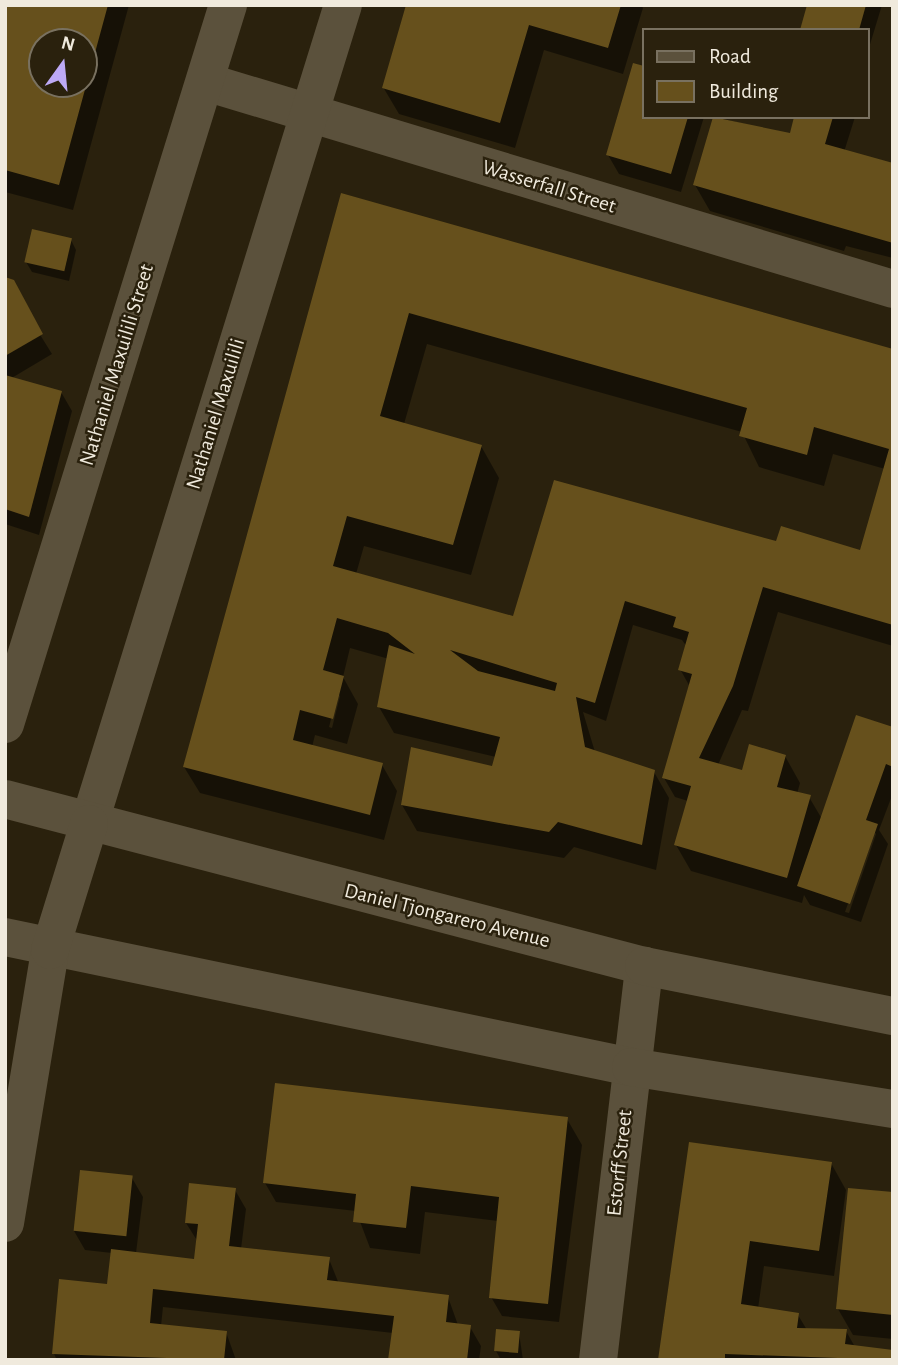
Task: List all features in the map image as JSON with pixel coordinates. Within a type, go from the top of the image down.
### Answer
[{"type":"street","name":"Nathaniel Maxuilili Street","points":[[5,724],[228,5]]},
{"type":"street","name":"Nathaniel Maxuilili","points":[[89,824],[343,5]]},
{"type":"street","name":"Wasserfall Street","points":[[206,82],[308,115],[893,289]]},
{"type":"street","name":"Daniel Tjongarero Avenue","points":[[5,799],[89,824],[644,966],[893,1016]]},
{"type":"street","points":[[5,1223],[50,950],[89,824]]},
{"type":"street","points":[[5,937],[50,950],[631,1067],[893,1108]]},
{"type":"street","name":"Estorff Street","points":[[598,1360],[644,966]]},
{"type":"building","points":[[5,5],[108,5],[98,42],[98,28],[28,28],[28,98],[83,98],[59,185],[5,170]]},
{"type":"building","points":[[406,5],[621,5],[608,48],[529,25],[500,123],[382,88]]},
{"type":"building","points":[[807,5],[866,5],[860,28],[801,28]]},
{"type":"building","points":[[633,63],[642,65],[642,119],[687,119],[671,174],[606,155]]},
{"type":"building","points":[[712,119],[790,133],[794,119],[832,119],[825,144],[893,163],[893,243],[693,185]]},
{"type":"building","points":[[341,193],[893,349],[893,625],[763,587],[733,686],[699,758],[742,770],[749,744],[786,755],[777,787],[811,795],[787,878],[674,845],[691,786],[662,778],[692,674],[678,670],[689,632],[673,627],[676,617],[625,601],[595,703],[576,697],[585,747],[655,770],[642,845],[558,822],[549,832],[401,805],[411,747],[492,766],[500,737],[377,707],[389,645],[415,654],[388,633],[337,618],[323,670],[344,676],[333,719],[300,710],[293,740],[383,763],[370,815],[183,767]],"holes":[[[409,313],[747,408],[739,436],[807,455],[814,427],[889,449],[860,550],[781,526],[776,541],[554,480],[513,616],[333,566],[347,516],[453,545],[482,445],[380,416]],[[450,650],[557,683],[555,691],[478,671]]]},
{"type":"building","points":[[32,229],[72,238],[64,271],[24,262]]},
{"type":"building","points":[[5,277],[14,280],[43,334],[5,356]]},
{"type":"building","points":[[5,375],[62,391],[29,517],[5,509]]},
{"type":"building","points":[[856,715],[893,727],[893,767],[886,764],[866,820],[878,824],[850,904],[797,886]]},
{"type":"building","points":[[275,1083],[568,1117],[548,1304],[489,1298],[499,1197],[411,1186],[406,1228],[353,1222],[356,1194],[263,1183]]},
{"type":"building","points":[[689,1142],[832,1162],[819,1251],[750,1241],[741,1304],[799,1313],[797,1328],[847,1329],[845,1344],[893,1350],[893,1360],[725,1354],[725,1360],[658,1360]]},
{"type":"building","points":[[80,1170],[133,1176],[126,1236],[74,1231]]},
{"type":"building","points":[[189,1183],[236,1188],[229,1246],[330,1257],[327,1280],[449,1295],[446,1322],[471,1325],[467,1360],[388,1360],[394,1316],[153,1289],[150,1323],[227,1331],[224,1360],[52,1354],[59,1279],[107,1284],[111,1249],[194,1259],[198,1224],[185,1223]]},
{"type":"building","points":[[848,1188],[893,1192],[893,1315],[836,1309]]},
{"type":"building","points":[[496,1329],[520,1331],[518,1353],[494,1351]]}]
